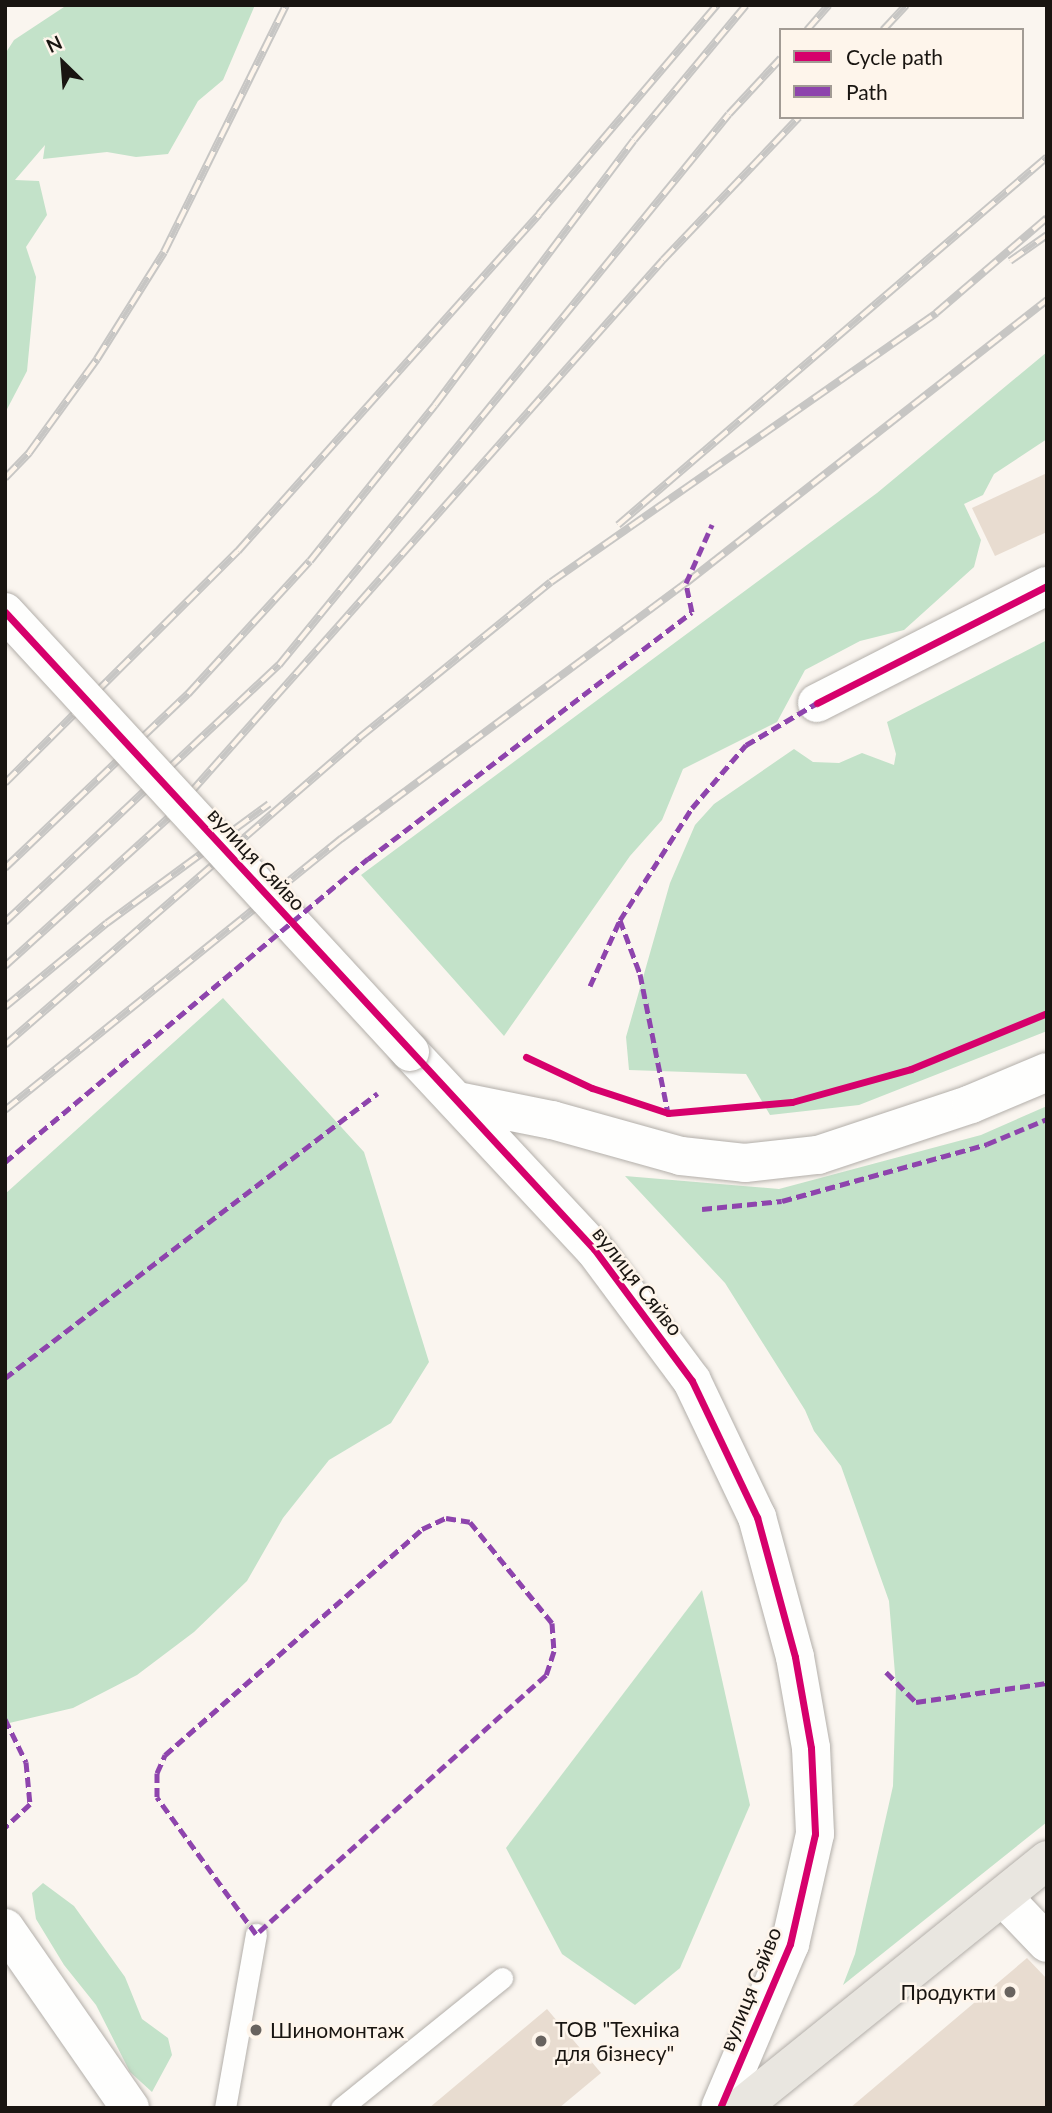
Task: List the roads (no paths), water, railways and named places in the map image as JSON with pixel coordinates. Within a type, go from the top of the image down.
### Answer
[{"type":"main road","points":[[817,703],[1047,586]]},
{"type":"main road","name":"вулиця Сяйво","points":[[5,612],[594,1249],[692,1381],[757,1517],[795,1657],[811,1748],[815,1834],[790,1944],[720,2108]]},
{"type":"main road","points":[[457,1101],[552,1120],[681,1156],[745,1163],[818,1155],[971,1104],[1047,1072]]},
{"type":"main road","points":[[740,2108],[1004,1898],[1047,1860]]},
{"type":"main road","points":[[1004,1898],[1047,1943]]},
{"type":"main road","points":[[5,1928],[130,2108]]},
{"type":"lane","points":[[225,2108],[256,1934]]},
{"type":"lane","points":[[341,2108],[502,1978]]},
{"type":"railway","points":[[5,478],[29,453],[97,359],[164,252],[286,5]]},
{"type":"railway","points":[[5,783],[238,551],[539,214],[717,5]]},
{"type":"railway","points":[[5,868],[188,694],[310,561],[435,405],[634,140],[746,5]]},
{"type":"railway","points":[[809,28],[829,5]]},
{"type":"railway","points":[[885,28],[906,5]]},
{"type":"railway","points":[[5,922],[279,665],[729,114],[779,60]]},
{"type":"railway","points":[[5,966],[168,818],[663,260],[797,119]]},
{"type":"railway","points":[[618,525],[1047,157]]},
{"type":"railway","points":[[5,1045],[359,738],[551,582],[936,313],[1047,218]]},
{"type":"railway","points":[[1010,261],[1047,235]]},
{"type":"railway","points":[[5,1110],[341,839],[686,583],[1047,300]]},
{"type":"railway","points":[[5,1007],[107,923],[269,804]]},
{"type":"place","name":"Продукти","points":[[1010,1992]]},
{"type":"place","name":"Шиномонтаж","points":[[256,2030]]},
{"type":"place","name":"ТОВ \"Техніка для бізнесу\"","points":[[541,2041]]}]
